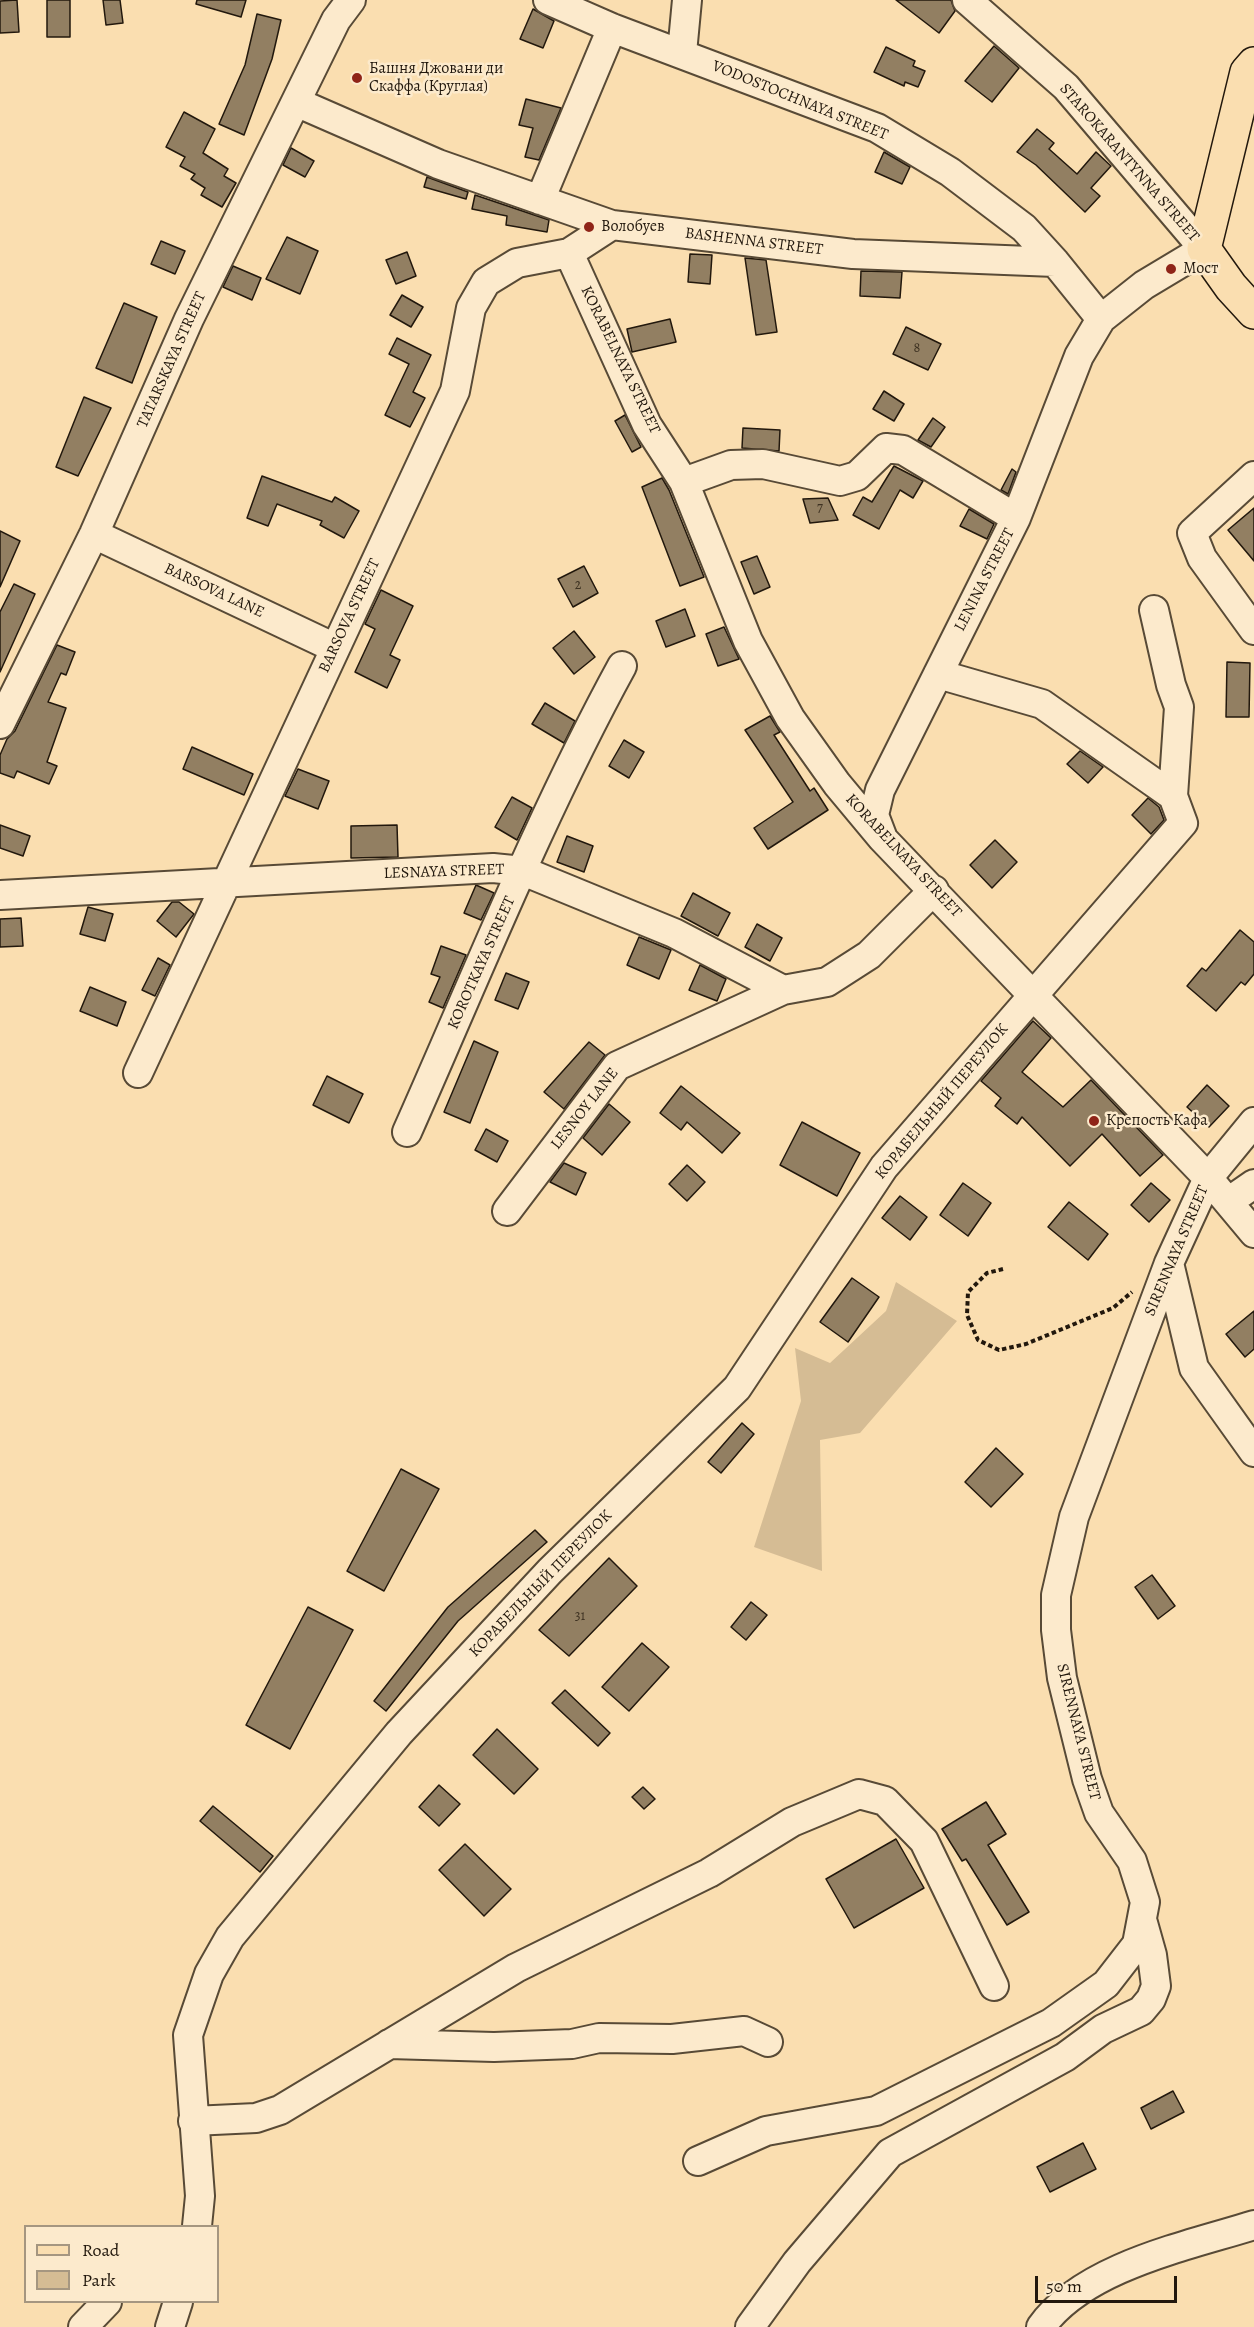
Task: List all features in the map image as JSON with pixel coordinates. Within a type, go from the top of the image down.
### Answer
[{"type":"main road","points":[[1204,249],[1247,72],[1254,64]]},
{"type":"main road","name":"STAROKARANTYNNA STREET","points":[[1204,249],[1254,312]]},
{"type":"street","name":"TATARSKAYA STREET","points":[[0,724],[94,534],[189,319],[336,20],[351,0]]},
{"type":"street","name":"VODOSTOCHNAYA STREET","points":[[548,0],[612,28],[877,128],[950,172],[1023,228],[1055,262],[1101,319]]},
{"type":"street","points":[[682,53],[687,0]]},
{"type":"street","name":"STAROKARANTYNNA STREET","points":[[967,0],[1066,87],[1204,249]]},
{"type":"street","points":[[540,200],[612,28]]},
{"type":"street","name":"BASHENNA STREET","points":[[296,102],[438,164],[612,225],[853,254],[1055,262]]},
{"type":"street","name":"BARSOVA STREET","points":[[138,1073],[455,391],[471,308],[486,282],[518,264],[569,253],[612,225]]},
{"type":"street","points":[[1101,319],[1144,285],[1204,249]]},
{"type":"street","name":"KORABELNAYA STREET","points":[[569,253],[647,424],[684,482],[748,640],[790,718],[837,784],[882,838],[1208,1178],[1254,1233]]},
{"type":"street","name":"LENINA STREET","points":[[882,838],[874,815],[880,789],[1016,518],[1079,356],[1101,319]]},
{"type":"street","points":[[684,482],[731,465],[763,464],[840,481],[857,476],[886,448],[903,450],[1016,518]]},
{"type":"street","points":[[1254,476],[1191,532],[1202,558],[1254,630]]},
{"type":"street","name":"BARSOVA LANE","points":[[94,534],[335,648]]},
{"type":"street","points":[[1154,610],[1171,685],[1179,707],[1173,796]]},
{"type":"street","name":"KOROTKAYA STREET","points":[[407,1132],[523,872],[598,710],[622,666]]},
{"type":"street","points":[[938,674],[1042,704],[1173,796]]},
{"type":"street","name":"КОРАБЕЛЬНЫЙ ПЕРЕУЛОК","points":[[197,2225],[200,2196],[188,2035],[208,1974],[230,1937],[399,1733],[550,1571],[737,1388],[884,1167],[1183,823],[1173,796]]},
{"type":"street","name":"LESNAYA STREET","points":[[0,896],[493,868],[523,872],[674,933],[783,990]]},
{"type":"street","points":[[783,990],[827,982],[869,955],[934,890]]},
{"type":"street","name":"LESNOY LANE","points":[[507,1211],[617,1066],[783,990]]},
{"type":"street","name":"SIRENNAYA STREET","points":[[698,2161],[766,2131],[876,2111],[1051,2023],[1106,1984],[1137,1944],[1143,1923],[1144,1902],[1139,1878],[1132,1861],[1099,1813],[1087,1779],[1062,1678],[1056,1630],[1056,1595],[1074,1516],[1169,1263],[1208,1178],[1254,1122]]},
{"type":"street","points":[[1228,1202],[1254,1184]]},
{"type":"street","points":[[1169,1263],[1194,1368],[1254,1452]]},
{"type":"street","points":[[193,2121],[256,2118],[269,2115],[516,1968],[709,1873],[800,1818],[860,1794],[885,1801],[924,1841],[994,1986]]},
{"type":"street","points":[[750,2327],[797,2262],[890,2154],[1065,2057],[1103,2029],[1141,2011],[1151,1999],[1156,1986],[1152,1954],[1143,1923]]},
{"type":"street","points":[[389,2044],[494,2047],[572,2044],[598,2038],[672,2039],[744,2031],[768,2042]]},
{"type":"street","points":[[1043,2322],[1094,2282],[1167,2252],[1254,2225]]},
{"type":"street","points":[[83,2327],[105,2303]]},
{"type":"street","points":[[170,2327],[177,2303]]},
{"type":"path","points":[[1003,1269],[987,1273],[968,1292],[967,1315],[978,1340],[999,1350],[1026,1344],[1113,1308],[1169,1263]]},
{"type":"green space","points":[[896,1282],[957,1321],[860,1433],[820,1440],[822,1571],[754,1547],[801,1401],[795,1348],[830,1363],[886,1311]]},
{"type":"building","points":[[17,0],[19,32],[0,33],[0,1]]},
{"type":"building","points":[[47,0],[70,0],[70,37],[47,37]]},
{"type":"building","points":[[103,0],[120,0],[123,23],[106,25]]},
{"type":"building","points":[[197,0],[246,0],[241,17],[196,4]]},
{"type":"building","points":[[896,0],[951,0],[955,11],[939,33]]},
{"type":"building","points":[[533,9],[554,21],[543,48],[520,39]]},
{"type":"building","points":[[257,14],[281,20],[272,59],[244,135],[219,124],[245,65]]},
{"type":"building","points":[[994,46],[1019,68],[992,102],[965,81]]},
{"type":"building","points":[[886,47],[915,61],[913,66],[925,71],[918,87],[905,82],[904,86],[874,72]]},
{"type":"building","points":[[526,99],[561,108],[539,160],[525,157],[533,128],[519,125]]},
{"type":"building","points":[[184,112],[215,129],[203,153],[228,169],[224,176],[236,183],[222,207],[201,195],[205,188],[191,179],[195,174],[180,166],[185,157],[166,147]]},
{"type":"building","points":[[1037,129],[1054,143],[1049,149],[1077,174],[1096,152],[1111,166],[1091,188],[1100,196],[1085,212],[1036,165],[1017,152]]},
{"type":"building","points":[[291,148],[314,161],[305,177],[283,165]]},
{"type":"building","points":[[884,152],[910,167],[902,184],[875,172]]},
{"type":"building","points":[[427,177],[468,192],[466,199],[424,187]]},
{"type":"building","points":[[475,195],[549,220],[547,232],[506,225],[507,216],[472,209]]},
{"type":"building","points":[[287,237],[318,251],[300,294],[266,279]]},
{"type":"building","points":[[161,241],[185,251],[175,274],[151,264]]},
{"type":"building","points":[[407,252],[416,276],[396,284],[386,260]]},
{"type":"building","points":[[690,254],[712,255],[710,284],[688,282]]},
{"type":"building","points":[[745,258],[766,260],[777,332],[756,335]]},
{"type":"building","points":[[233,266],[261,278],[252,300],[223,287]]},
{"type":"building","points":[[861,271],[902,272],[900,298],[860,296]]},
{"type":"building","points":[[402,295],[423,307],[411,327],[390,315]]},
{"type":"building","points":[[124,303],[157,317],[132,383],[96,368]]},
{"type":"building","points":[[670,319],[676,342],[632,352],[627,329]]},
{"type":"building","points":[[906,327],[941,344],[928,370],[893,354]]},
{"type":"building","points":[[397,338],[431,355],[413,392],[425,398],[410,427],[385,415],[409,364],[389,354]]},
{"type":"building","points":[[884,391],[904,404],[894,421],[873,409]]},
{"type":"building","points":[[84,397],[111,408],[78,476],[56,467]]},
{"type":"building","points":[[625,415],[641,447],[632,452],[615,421]]},
{"type":"building","points":[[933,418],[945,427],[931,447],[918,440]]},
{"type":"building","points":[[743,428],[780,430],[779,451],[742,448]]},
{"type":"building","points":[[894,466],[923,481],[913,498],[900,490],[879,529],[853,515],[863,497],[872,502]]},
{"type":"building","points":[[1012,469],[1016,472],[1008,494],[1001,490]]},
{"type":"building","points":[[262,476],[332,502],[335,497],[359,511],[344,538],[320,525],[322,521],[277,504],[268,526],[247,518]]},
{"type":"building","points":[[662,478],[704,577],[680,586],[642,487]]},
{"type":"building","points":[[828,498],[838,520],[810,523],[803,499]]},
{"type":"building","points":[[1254,508],[1254,561],[1228,530]]},
{"type":"building","points":[[969,509],[994,524],[987,539],[960,526]]},
{"type":"building","points":[[0,531],[20,541],[0,587]]},
{"type":"building","points":[[757,556],[770,587],[754,594],[741,562]]},
{"type":"building","points":[[584,566],[598,593],[573,607],[558,579]]},
{"type":"building","points":[[14,584],[35,594],[0,672],[0,612]]},
{"type":"building","points":[[381,590],[413,606],[390,655],[400,660],[387,688],[355,672],[375,629],[365,624]]},
{"type":"building","points":[[685,609],[695,636],[666,647],[656,621]]},
{"type":"building","points":[[724,627],[739,659],[718,666],[706,634]]},
{"type":"building","points":[[574,631],[595,657],[574,674],[553,648]]},
{"type":"building","points":[[57,645],[75,652],[66,675],[61,673],[48,702],[66,708],[47,762],[57,766],[49,784],[17,771],[14,778],[0,773],[0,755],[7,739],[15,731]]},
{"type":"building","points":[[1227,662],[1250,663],[1249,717],[1226,717]]},
{"type":"building","points":[[545,703],[575,721],[564,743],[532,724]]},
{"type":"building","points":[[770,716],[780,732],[774,735],[810,791],[814,788],[828,810],[768,849],[754,828],[793,802],[745,730]]},
{"type":"building","points":[[624,740],[644,752],[629,778],[609,766]]},
{"type":"building","points":[[192,747],[253,774],[244,795],[183,769]]},
{"type":"building","points":[[1080,751],[1103,767],[1088,783],[1067,764]]},
{"type":"building","points":[[298,769],[329,781],[318,809],[285,796]]},
{"type":"building","points":[[512,797],[532,808],[517,840],[495,827]]},
{"type":"building","points":[[1148,798],[1159,807],[1164,820],[1151,834],[1132,815]]},
{"type":"building","points":[[0,825],[30,836],[23,856],[0,848]]},
{"type":"building","points":[[397,825],[398,857],[351,858],[351,826]]},
{"type":"building","points":[[567,836],[593,846],[584,872],[557,862]]},
{"type":"building","points":[[995,840],[1017,862],[992,888],[970,865]]},
{"type":"building","points":[[476,885],[494,893],[481,920],[464,913]]},
{"type":"building","points":[[693,893],[730,913],[718,936],[681,916]]},
{"type":"building","points":[[172,902],[179,902],[194,914],[176,937],[157,921]]},
{"type":"building","points":[[88,907],[113,914],[105,941],[80,934]]},
{"type":"building","points":[[21,918],[23,946],[0,947],[0,919]]},
{"type":"building","points":[[757,924],[782,938],[770,961],[745,947]]},
{"type":"building","points":[[1240,930],[1254,942],[1254,974],[1245,985],[1241,982],[1216,1011],[1187,986],[1202,968],[1206,971]]},
{"type":"building","points":[[639,937],[671,950],[659,979],[627,965]]},
{"type":"building","points":[[441,946],[466,955],[443,1008],[429,1002],[440,977],[431,974]]},
{"type":"building","points":[[158,958],[170,965],[155,996],[142,990]]},
{"type":"building","points":[[700,965],[726,979],[717,1001],[689,990]]},
{"type":"building","points":[[506,973],[529,982],[518,1009],[495,1000]]},
{"type":"building","points":[[90,987],[126,1002],[117,1026],[80,1011]]},
{"type":"building","points":[[1033,1021],[1051,1038],[1022,1072],[1063,1107],[1091,1080],[1163,1155],[1140,1176],[1102,1134],[1070,1166],[1022,1117],[1017,1124],[995,1106],[1001,1098],[981,1081]]},
{"type":"building","points":[[474,1041],[498,1052],[470,1123],[444,1112]]},
{"type":"building","points":[[589,1042],[605,1055],[564,1109],[544,1092]]},
{"type":"building","points":[[327,1076],[363,1094],[349,1123],[313,1105]]},
{"type":"building","points":[[1207,1085],[1229,1106],[1209,1127],[1187,1107]]},
{"type":"building","points":[[681,1086],[740,1133],[722,1153],[687,1122],[681,1130],[660,1113]]},
{"type":"building","points":[[609,1104],[630,1122],[602,1155],[583,1138]]},
{"type":"building","points":[[802,1122],[860,1153],[837,1196],[780,1165]]},
{"type":"building","points":[[486,1129],[508,1141],[497,1162],[475,1150]]},
{"type":"building","points":[[564,1163],[586,1173],[576,1195],[550,1182]]},
{"type":"building","points":[[687,1165],[705,1182],[687,1201],[669,1184]]},
{"type":"building","points":[[963,1183],[991,1203],[968,1236],[940,1215]]},
{"type":"building","points":[[1151,1183],[1170,1200],[1149,1222],[1131,1205]]},
{"type":"building","points":[[900,1196],[927,1217],[910,1240],[882,1218]]},
{"type":"building","points":[[1069,1202],[1108,1234],[1088,1260],[1048,1227]]},
{"type":"building","points":[[852,1278],[879,1297],[848,1342],[820,1322]]},
{"type":"building","points":[[1254,1311],[1254,1349],[1245,1357],[1226,1334]]},
{"type":"building","points":[[742,1423],[754,1434],[721,1473],[708,1462]]},
{"type":"building","points":[[996,1448],[1023,1474],[991,1507],[965,1482]]},
{"type":"building","points":[[401,1469],[439,1489],[384,1591],[347,1571]]},
{"type":"building","points":[[535,1530],[547,1542],[458,1621],[386,1711],[374,1701],[448,1607]]},
{"type":"building","points":[[609,1558],[637,1586],[569,1656],[539,1630]]},
{"type":"building","points":[[1152,1575],[1175,1606],[1158,1619],[1135,1587]]},
{"type":"building","points":[[751,1602],[767,1615],[746,1640],[731,1627]]},
{"type":"building","points":[[308,1607],[353,1630],[290,1749],[246,1725]]},
{"type":"building","points":[[642,1643],[669,1667],[629,1711],[602,1687]]},
{"type":"building","points":[[565,1690],[610,1733],[598,1746],[552,1703]]},
{"type":"building","points":[[497,1729],[538,1769],[514,1794],[473,1755]]},
{"type":"building","points":[[439,1785],[460,1804],[439,1826],[419,1807]]},
{"type":"building","points":[[643,1787],[655,1799],[644,1809],[632,1797]]},
{"type":"building","points":[[986,1802],[1006,1834],[988,1845],[1029,1912],[1007,1925],[966,1859],[962,1861],[942,1829]]},
{"type":"building","points":[[213,1806],[273,1856],[260,1872],[200,1821]]},
{"type":"building","points":[[896,1839],[924,1888],[854,1928],[826,1879]]},
{"type":"building","points":[[465,1844],[511,1889],[484,1916],[439,1870]]},
{"type":"building","points":[[1173,2091],[1184,2112],[1151,2129],[1141,2108]]},
{"type":"building","points":[[1083,2143],[1096,2169],[1050,2192],[1037,2167]]},
{"type":"place","name":"Башня Джовани ди Скаффа (Круглая)","points":[[357,78]]},
{"type":"place","name":"Волобуев","points":[[589,227]]},
{"type":"place","name":"Мост","points":[[1171,269]]},
{"type":"place","name":"Крепость Кафа","points":[[1094,1121]]}]
